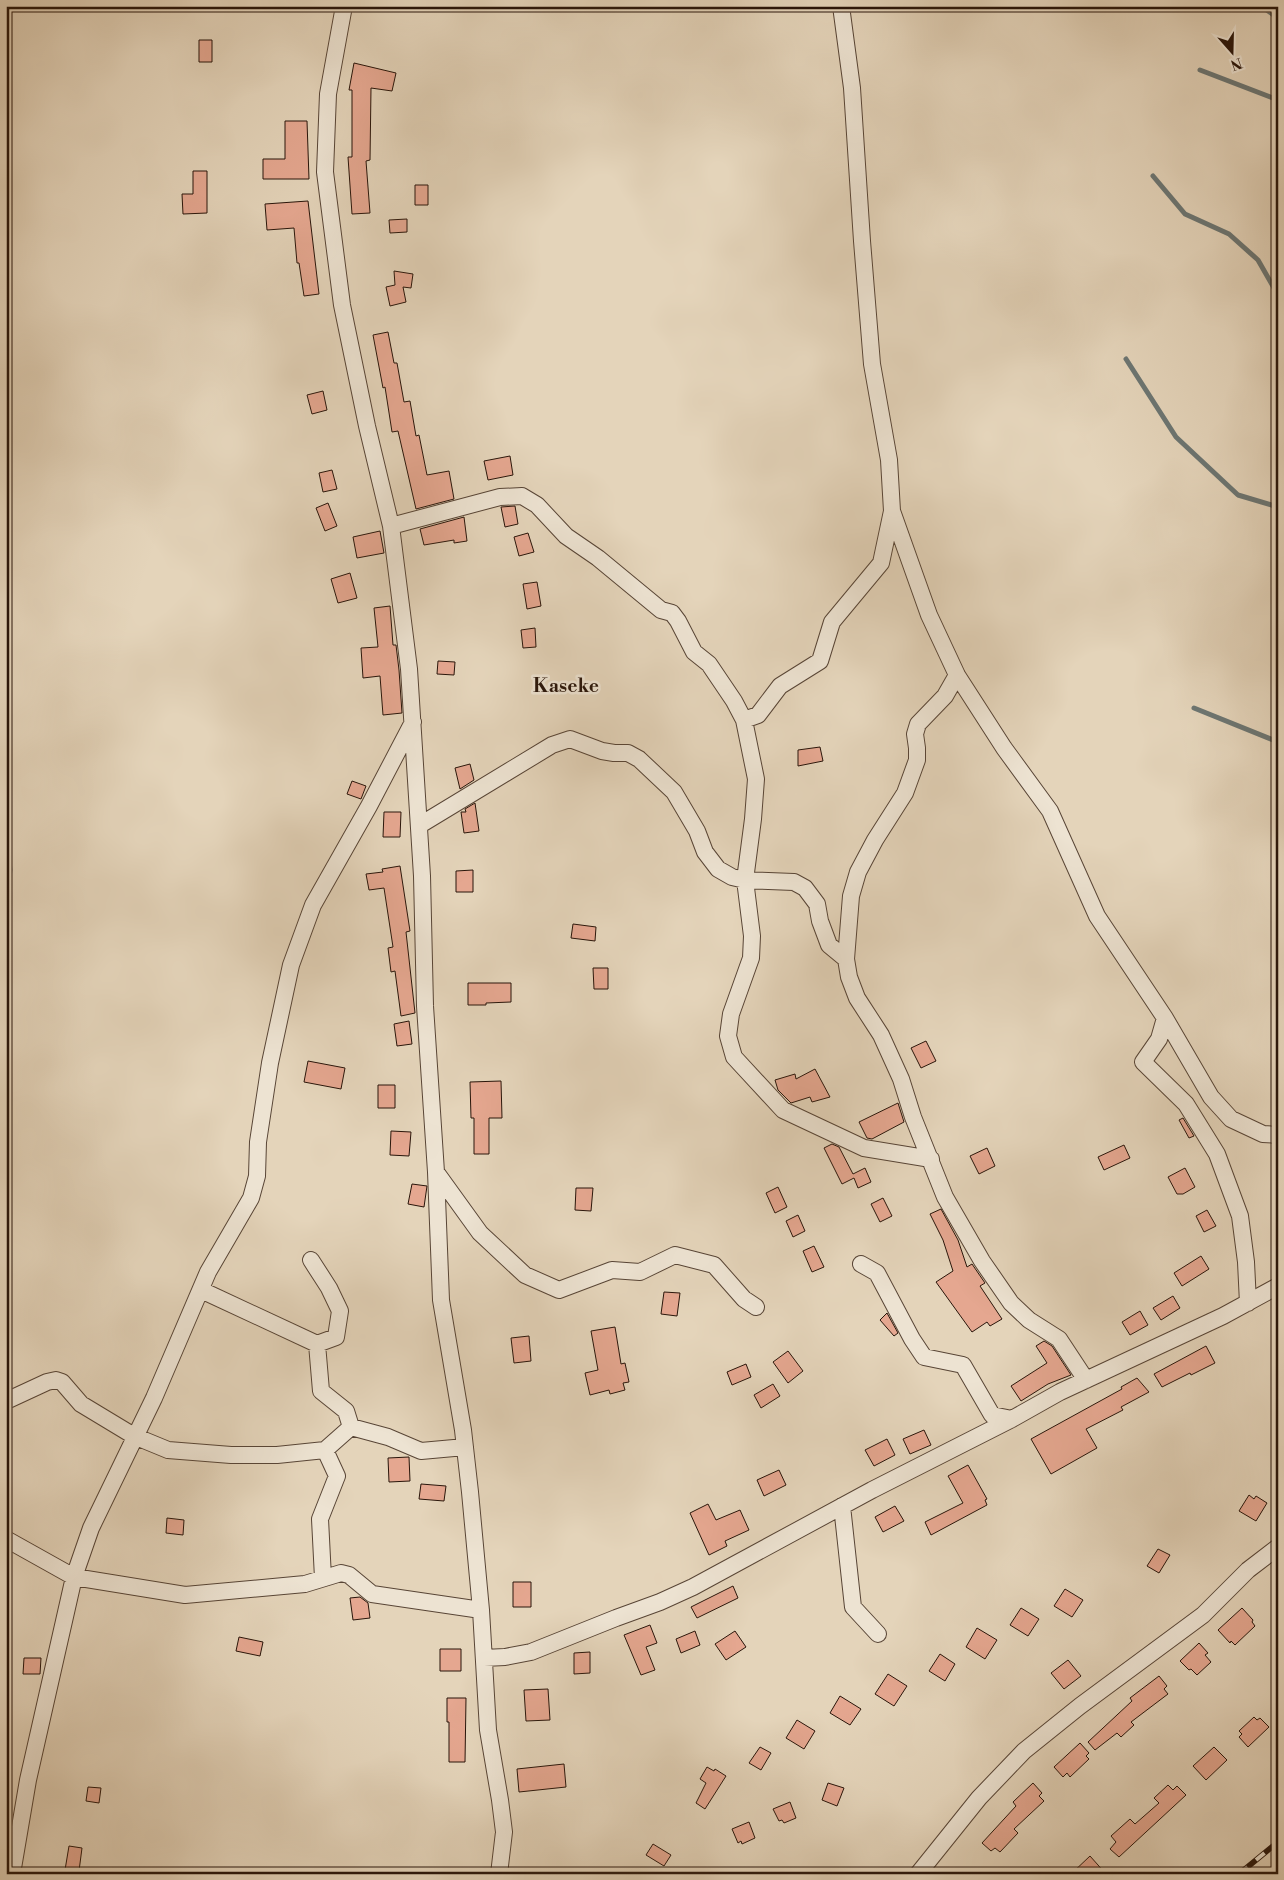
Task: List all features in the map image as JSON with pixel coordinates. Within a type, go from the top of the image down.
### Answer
[{"type":"street","points":[[344,6],[328,94],[325,172],[342,305],[367,426],[392,526],[401,598],[413,722],[420,824],[425,1006],[436,1172],[441,1300],[465,1447],[484,1658],[488,1730],[504,1832],[499,1874]]},
{"type":"street","points":[[744,720],[758,715],[780,686],[820,661],[832,622],[881,563],[892,511],[889,460],[872,364],[852,88],[841,6]]},
{"type":"street","points":[[392,526],[500,497],[522,496],[537,505],[566,536],[598,558],[654,605],[661,610],[672,613],[694,652],[708,664],[722,682],[744,720],[756,778],[745,880],[752,936],[751,958],[731,1014],[728,1036],[734,1057],[783,1110],[864,1148],[931,1159]]},
{"type":"street","points":[[892,511],[929,615],[957,675],[1004,748],[1050,811],[1097,916],[1165,1018],[1211,1097],[1231,1119],[1263,1134],[1278,1135]]},
{"type":"street","points":[[957,675],[945,696],[918,724],[915,734],[917,760],[905,792],[858,872],[851,896],[846,959],[849,977],[857,998],[881,1035],[900,1078],[913,1117],[945,1197],[982,1260],[1011,1303],[1029,1320],[1059,1339],[1086,1380]]},
{"type":"street","points":[[12,1874],[28,1780],[74,1576],[91,1528],[154,1398],[208,1272],[251,1198],[257,1176],[258,1142],[270,1063],[291,965],[310,914],[413,722]]},
{"type":"street","points":[[420,824],[552,745],[570,739],[602,751],[628,753],[639,759],[674,792],[697,830],[705,852],[718,869],[732,877],[745,880],[794,882],[805,888],[817,904],[820,921],[830,945],[846,959]]},
{"type":"street","points":[[1165,1018],[1159,1039],[1144,1062],[1186,1104],[1217,1154],[1240,1216],[1246,1262],[1248,1303]]},
{"type":"street","points":[[436,1172],[480,1233],[525,1275],[559,1290],[612,1270],[640,1272],[674,1255],[714,1264],[744,1299],[756,1307]]},
{"type":"street","points":[[201,1290],[317,1344],[336,1337],[340,1312],[329,1288],[311,1260]]},
{"type":"street","points":[[861,1264],[876,1272],[912,1339],[924,1357],[963,1365],[992,1415],[1012,1419]]},
{"type":"street","points":[[484,1658],[505,1657],[531,1652],[694,1587],[842,1506],[1086,1380],[1214,1320],[1278,1286]]},
{"type":"street","points":[[317,1344],[321,1391],[346,1411],[351,1427]]},
{"type":"street","points":[[6,1401],[47,1382],[56,1380],[62,1382],[81,1404],[134,1436],[168,1450],[230,1455],[277,1455],[325,1450],[351,1427]]},
{"type":"street","points":[[351,1427],[388,1437],[421,1451],[465,1447]]},
{"type":"street","points":[[323,1578],[320,1519],[337,1476],[325,1450]]},
{"type":"street","points":[[842,1506],[853,1607],[878,1634]]},
{"type":"street","points":[[6,1539],[74,1576],[185,1595],[305,1584],[341,1573],[350,1575],[372,1594],[480,1610]]},
{"type":"street","points":[[918,1874],[979,1798],[1024,1750],[1202,1615],[1248,1570],[1278,1547]]},
{"type":"building","points":[[199,40],[212,40],[212,62],[199,62]]},
{"type":"building","points":[[354,63],[396,73],[392,91],[371,88],[370,160],[366,161],[370,213],[352,214],[348,157],[352,157],[352,90],[349,90]]},
{"type":"building","points":[[285,121],[307,121],[309,179],[263,179],[263,159],[285,159]]},
{"type":"building","points":[[193,171],[207,171],[207,213],[183,214],[182,194],[193,194]]},
{"type":"building","points":[[415,185],[428,185],[428,205],[415,205]]},
{"type":"building","points":[[308,201],[319,294],[304,296],[299,263],[297,263],[294,228],[267,230],[265,204]]},
{"type":"building","points":[[407,219],[407,232],[390,233],[389,220]]},
{"type":"building","points":[[394,271],[413,274],[411,288],[403,287],[406,302],[390,306],[386,287],[395,285]]},
{"type":"building","points":[[388,332],[394,363],[397,363],[404,402],[410,401],[416,436],[419,435],[427,475],[449,471],[454,499],[416,509],[398,431],[392,432],[385,387],[383,388],[373,335]]},
{"type":"building","points":[[323,391],[327,410],[312,414],[307,395]]},
{"type":"building","points":[[510,456],[513,475],[488,480],[484,461]]},
{"type":"building","points":[[332,470],[337,489],[323,492],[319,473]]},
{"type":"building","points":[[328,503],[337,526],[325,531],[316,508]]},
{"type":"building","points":[[515,506],[518,524],[505,527],[501,507]]},
{"type":"building","points":[[464,517],[467,541],[454,543],[454,540],[424,545],[420,529]]},
{"type":"building","points":[[380,531],[384,553],[357,558],[353,537]]},
{"type":"building","points":[[528,533],[534,552],[519,556],[514,537]]},
{"type":"building","points":[[350,573],[357,598],[338,603],[331,579]]},
{"type":"building","points":[[537,582],[541,606],[527,609],[523,584]]},
{"type":"building","points":[[390,606],[393,645],[396,645],[399,670],[402,713],[383,715],[380,676],[363,678],[361,648],[378,647],[374,608]]},
{"type":"building","points":[[535,628],[536,647],[523,648],[521,630]]},
{"type":"building","points":[[438,661],[455,662],[454,675],[437,674]]},
{"type":"building","points":[[820,747],[823,761],[798,766],[798,750]]},
{"type":"building","points":[[470,764],[474,780],[460,789],[455,768]]},
{"type":"building","points":[[352,781],[366,786],[361,799],[347,794]]},
{"type":"building","points":[[475,803],[479,831],[464,833],[461,812],[466,812],[465,809]]},
{"type":"building","points":[[384,812],[401,812],[400,837],[383,837]]},
{"type":"building","points":[[400,866],[410,931],[406,932],[415,1013],[401,1016],[395,971],[391,972],[388,948],[393,947],[384,888],[369,890],[366,874],[383,872],[382,869]]},
{"type":"building","points":[[473,870],[473,892],[456,892],[456,871]]},
{"type":"building","points":[[573,924],[596,927],[595,941],[571,938]]},
{"type":"building","points":[[593,968],[608,968],[608,989],[594,989]]},
{"type":"building","points":[[468,983],[511,983],[511,1002],[468,1005]]},
{"type":"building","points":[[409,1021],[412,1044],[397,1046],[394,1024]]},
{"type":"building","points":[[926,1041],[936,1061],[921,1068],[911,1048]]},
{"type":"building","points":[[308,1061],[345,1068],[341,1089],[304,1082]]},
{"type":"building","points":[[815,1069],[830,1097],[812,1102],[810,1097],[791,1103],[778,1090],[775,1080],[795,1074],[796,1079]]},
{"type":"building","points":[[501,1081],[502,1118],[489,1118],[489,1154],[474,1154],[474,1118],[471,1118],[470,1082]]},
{"type":"building","points":[[378,1085],[395,1085],[395,1108],[378,1108]]},
{"type":"building","points":[[898,1103],[904,1122],[872,1139],[867,1138],[859,1122]]},
{"type":"building","points":[[1183,1118],[1194,1136],[1189,1138],[1179,1120]]},
{"type":"building","points":[[391,1131],[411,1132],[409,1156],[390,1155]]},
{"type":"building","points":[[832,1144],[839,1147],[853,1174],[865,1168],[871,1182],[858,1188],[854,1178],[842,1184],[824,1148]]},
{"type":"building","points":[[1124,1145],[1130,1158],[1104,1170],[1098,1157]]},
{"type":"building","points":[[987,1148],[995,1166],[979,1174],[970,1156]]},
{"type":"building","points":[[1185,1168],[1195,1187],[1183,1194],[1177,1194],[1168,1177]]},
{"type":"building","points":[[412,1184],[427,1186],[424,1207],[408,1204]]},
{"type":"building","points":[[778,1187],[787,1207],[775,1213],[766,1193]]},
{"type":"building","points":[[576,1188],[593,1188],[591,1211],[575,1210]]},
{"type":"building","points":[[883,1198],[892,1216],[880,1222],[871,1204]]},
{"type":"building","points":[[941,1209],[958,1240],[967,1267],[972,1264],[985,1283],[980,1286],[1002,1319],[990,1326],[987,1322],[972,1332],[936,1282],[953,1271],[943,1240],[930,1214]]},
{"type":"building","points":[[1207,1210],[1216,1226],[1204,1232],[1196,1216]]},
{"type":"building","points":[[798,1215],[805,1231],[793,1237],[786,1221]]},
{"type":"building","points":[[814,1246],[824,1267],[812,1272],[803,1251]]},
{"type":"building","points":[[1201,1256],[1209,1269],[1182,1286],[1174,1273]]},
{"type":"building","points":[[664,1292],[680,1293],[677,1316],[661,1314]]},
{"type":"building","points":[[1173,1296],[1180,1308],[1161,1320],[1153,1308]]},
{"type":"building","points":[[1140,1311],[1148,1325],[1130,1335],[1122,1322]]},
{"type":"building","points":[[887,1313],[898,1333],[894,1336],[880,1320]]},
{"type":"building","points":[[615,1327],[621,1364],[625,1363],[629,1382],[623,1383],[625,1390],[610,1394],[609,1390],[590,1395],[585,1373],[598,1370],[591,1331]]},
{"type":"building","points":[[529,1336],[531,1361],[514,1363],[511,1338]]},
{"type":"building","points":[[1044,1341],[1052,1346],[1071,1375],[1048,1384],[1021,1401],[1011,1386],[1047,1363],[1036,1346]]},
{"type":"building","points":[[1206,1346],[1215,1363],[1162,1387],[1154,1374]]},
{"type":"building","points":[[788,1351],[803,1371],[788,1383],[773,1362]]},
{"type":"building","points":[[746,1364],[751,1377],[732,1385],[727,1372]]},
{"type":"building","points":[[1137,1378],[1149,1392],[1121,1407],[1123,1410],[1086,1429],[1097,1448],[1051,1474],[1031,1439],[1122,1389],[1121,1387]]},
{"type":"building","points":[[773,1384],[780,1396],[761,1408],[754,1395]]},
{"type":"building","points":[[924,1430],[931,1445],[910,1454],[903,1439]]},
{"type":"building","points":[[887,1439],[895,1455],[874,1466],[865,1450]]},
{"type":"building","points":[[409,1457],[410,1481],[389,1482],[388,1458]]},
{"type":"building","points":[[968,1465],[987,1499],[985,1500],[987,1505],[931,1535],[925,1522],[963,1503],[948,1476]]},
{"type":"building","points":[[779,1470],[786,1485],[764,1496],[757,1480]]},
{"type":"building","points":[[421,1484],[446,1486],[444,1501],[419,1499]]},
{"type":"building","points":[[1249,1495],[1254,1499],[1256,1496],[1267,1503],[1256,1521],[1239,1511]]},
{"type":"building","points":[[708,1504],[716,1520],[740,1510],[749,1530],[725,1541],[727,1546],[709,1555],[690,1513]]},
{"type":"building","points":[[895,1506],[904,1521],[883,1532],[875,1517]]},
{"type":"building","points":[[167,1518],[184,1520],[183,1535],[166,1533]]},
{"type":"building","points":[[1158,1549],[1170,1555],[1159,1573],[1147,1566]]},
{"type":"building","points":[[513,1582],[531,1582],[531,1607],[513,1607]]},
{"type":"building","points":[[733,1586],[738,1598],[697,1618],[691,1607]]},
{"type":"building","points":[[1065,1589],[1083,1600],[1072,1617],[1054,1606]]},
{"type":"building","points":[[360,1597],[368,1603],[370,1618],[353,1620],[350,1598]]},
{"type":"building","points":[[1021,1608],[1039,1619],[1028,1636],[1010,1625]]},
{"type":"building","points":[[1242,1608],[1253,1620],[1252,1622],[1255,1626],[1235,1645],[1231,1641],[1230,1643],[1218,1630]]},
{"type":"building","points":[[650,1625],[657,1643],[646,1647],[655,1670],[641,1675],[624,1635]]},
{"type":"building","points":[[977,1628],[997,1640],[985,1659],[966,1647]]},
{"type":"building","points":[[695,1631],[700,1645],[681,1653],[676,1639]]},
{"type":"building","points":[[735,1631],[746,1647],[726,1660],[715,1644]]},
{"type":"building","points":[[239,1637],[263,1642],[260,1656],[236,1651]]},
{"type":"building","points":[[1199,1643],[1208,1653],[1205,1655],[1211,1662],[1197,1675],[1180,1661]]},
{"type":"building","points":[[440,1649],[461,1649],[461,1671],[440,1671]]},
{"type":"building","points":[[590,1652],[590,1673],[574,1674],[574,1653]]},
{"type":"building","points":[[940,1654],[955,1664],[945,1681],[929,1671]]},
{"type":"building","points":[[24,1658],[41,1658],[40,1674],[23,1674]]},
{"type":"building","points":[[1068,1660],[1081,1676],[1064,1689],[1051,1673]]},
{"type":"building","points":[[888,1674],[907,1686],[894,1706],[875,1694]]},
{"type":"building","points":[[1159,1676],[1167,1686],[1164,1689],[1168,1694],[1131,1722],[1134,1725],[1121,1737],[1117,1733],[1095,1750],[1088,1742],[1132,1701],[1130,1698]]},
{"type":"building","points":[[548,1689],[550,1720],[526,1721],[524,1690]]},
{"type":"building","points":[[840,1696],[861,1709],[850,1725],[830,1713]]},
{"type":"building","points":[[447,1698],[466,1698],[465,1762],[449,1762]]},
{"type":"building","points":[[1254,1717],[1257,1720],[1260,1718],[1269,1727],[1248,1747],[1239,1737],[1242,1734],[1239,1731]]},
{"type":"building","points":[[797,1720],[815,1731],[804,1749],[786,1738]]},
{"type":"building","points":[[1080,1743],[1089,1753],[1086,1756],[1089,1759],[1070,1777],[1067,1773],[1063,1777],[1054,1767]]},
{"type":"building","points":[[760,1747],[771,1753],[761,1770],[749,1763]]},
{"type":"building","points":[[1214,1747],[1227,1760],[1206,1780],[1193,1766]]},
{"type":"building","points":[[564,1764],[566,1787],[519,1792],[517,1769]]},
{"type":"building","points":[[707,1767],[714,1771],[715,1769],[726,1776],[705,1809],[696,1803],[706,1783],[700,1779]]},
{"type":"building","points":[[828,1783],[844,1788],[837,1806],[822,1800]]},
{"type":"building","points":[[1033,1783],[1042,1793],[1039,1796],[1044,1801],[1014,1829],[1018,1833],[1000,1852],[995,1848],[991,1851],[982,1843],[1016,1806],[1013,1802]]},
{"type":"building","points":[[1168,1785],[1173,1790],[1177,1786],[1186,1795],[1119,1857],[1110,1849],[1116,1842],[1111,1836],[1130,1819],[1135,1824],[1159,1803],[1154,1798]]},
{"type":"building","points":[[88,1787],[101,1788],[99,1803],[86,1801]]},
{"type":"building","points":[[790,1802],[796,1818],[784,1823],[782,1820],[779,1821],[773,1809]]},
{"type":"building","points":[[749,1822],[755,1838],[742,1844],[741,1841],[738,1843],[732,1829]]},
{"type":"building","points":[[653,1844],[671,1855],[664,1866],[646,1855]]},
{"type":"building","points":[[69,1846],[82,1848],[79,1871],[65,1870]]},
{"type":"building","points":[[1090,1856],[1106,1874],[1071,1874]]},
{"type":"waterway","points":[[1261,6],[1278,18]]},
{"type":"waterway","points":[[1200,70],[1273,98],[1278,98]]},
{"type":"waterway","points":[[1153,176],[1185,214],[1229,234],[1258,260],[1278,295]]},
{"type":"waterway","points":[[1126,359],[1176,437],[1238,495],[1278,507]]},
{"type":"waterway","points":[[1194,708],[1278,742]]},
{"type":"waterway","points":[[6,838],[10,870],[6,897]]},
{"type":"railway","points":[[1239,1874],[1278,1842]]},
{"type":"district","name":"Kaseke","points":[[566,686]]}]
